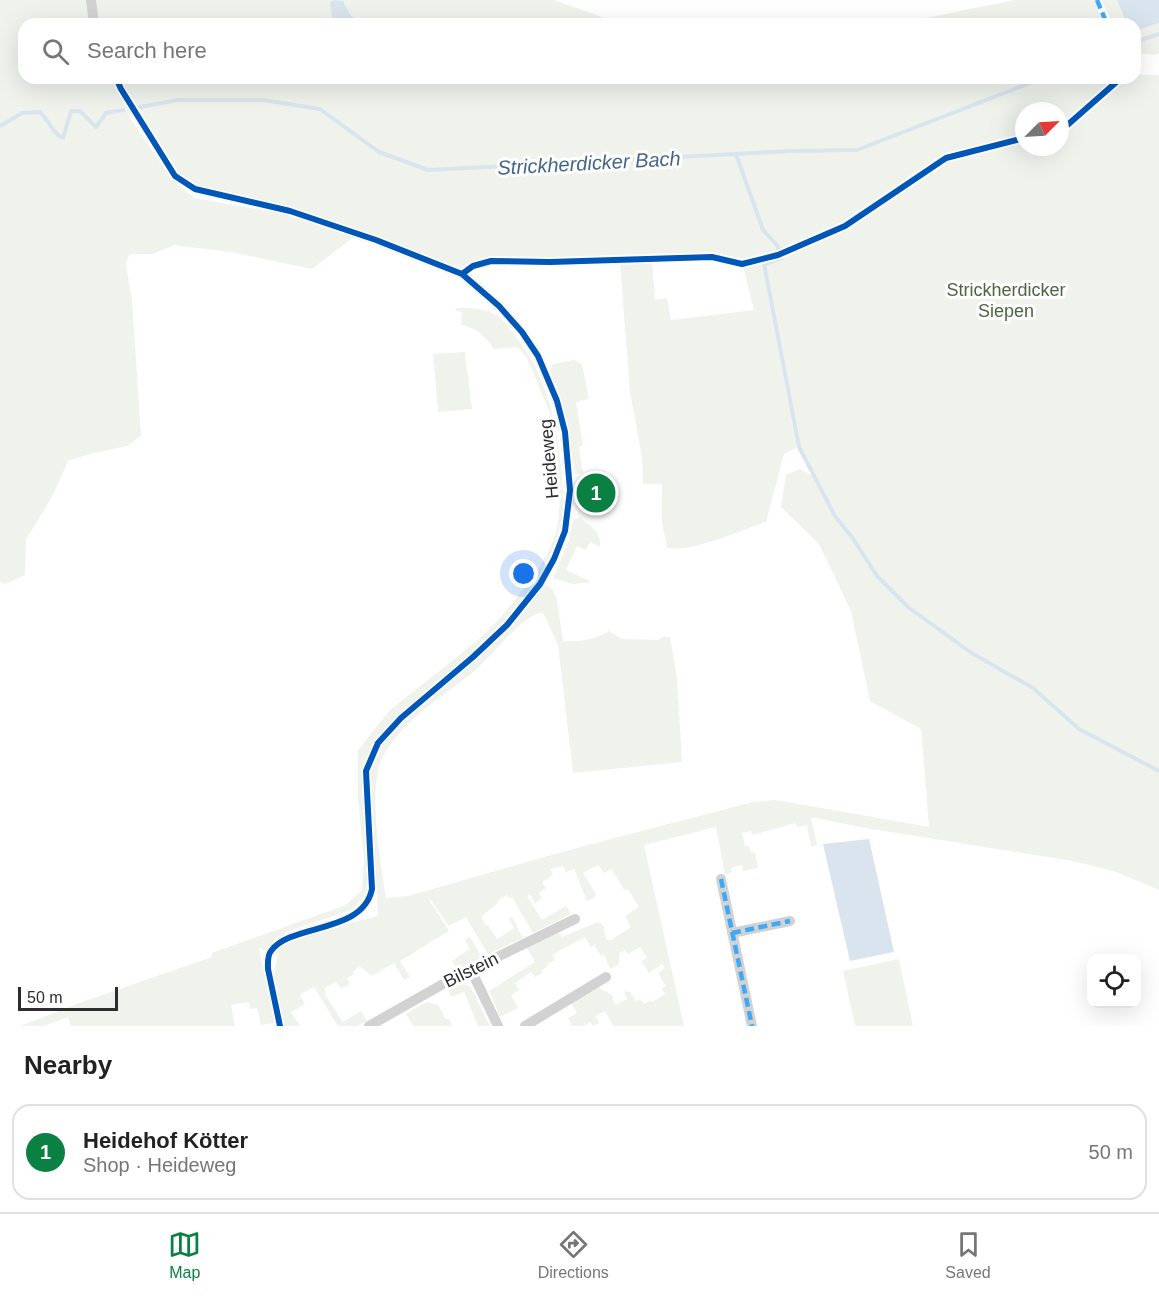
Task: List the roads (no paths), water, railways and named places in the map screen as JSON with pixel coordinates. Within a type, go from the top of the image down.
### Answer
[{"type":"street","points":[[91,0],[93,18]]},
{"type":"street","name":"Heideweg","points":[[119,84],[175,176],[195,189],[290,211],[376,240],[462,274],[500,306],[538,356],[557,401],[565,432],[570,490],[565,531],[554,559],[540,584],[507,625],[401,718],[378,742],[366,771],[372,889],[370,896],[362,908],[348,918],[282,941],[270,951],[268,969],[280,1026]]},
{"type":"street","points":[[721,879],[752,1026]]},
{"type":"street","name":"Bilstein","points":[[369,1026],[440,985],[574,919]]},
{"type":"street","points":[[732,933],[790,921]]},
{"type":"street","points":[[471,970],[498,1026]]},
{"type":"street","points":[[525,1026],[606,977]]},
{"type":"waterway","name":"Strickherdicker Bach","points":[[1141,40],[1159,34]]},
{"type":"waterway","name":"Strickherdicker Bach","points":[[140,107],[178,100],[263,100],[320,109],[379,152],[428,170],[793,151],[857,150],[1028,84]]},
{"type":"waterway","name":"Strickherdicker Bach","points":[[0,126],[22,113],[40,112],[56,134],[63,138],[71,111],[80,111],[96,127],[106,113],[123,110]]},
{"type":"waterway","points":[[736,154],[763,230],[777,245],[782,258],[764,264],[799,447],[835,516],[854,540],[877,576],[908,607],[970,652],[1033,688],[1079,729],[1159,771]]},
{"type":"place","name":"Heidehof Kötter","points":[[596,493]]},
{"type":"park label","name":"Strickherdicker Siepen","points":[[1006,300]]}]
